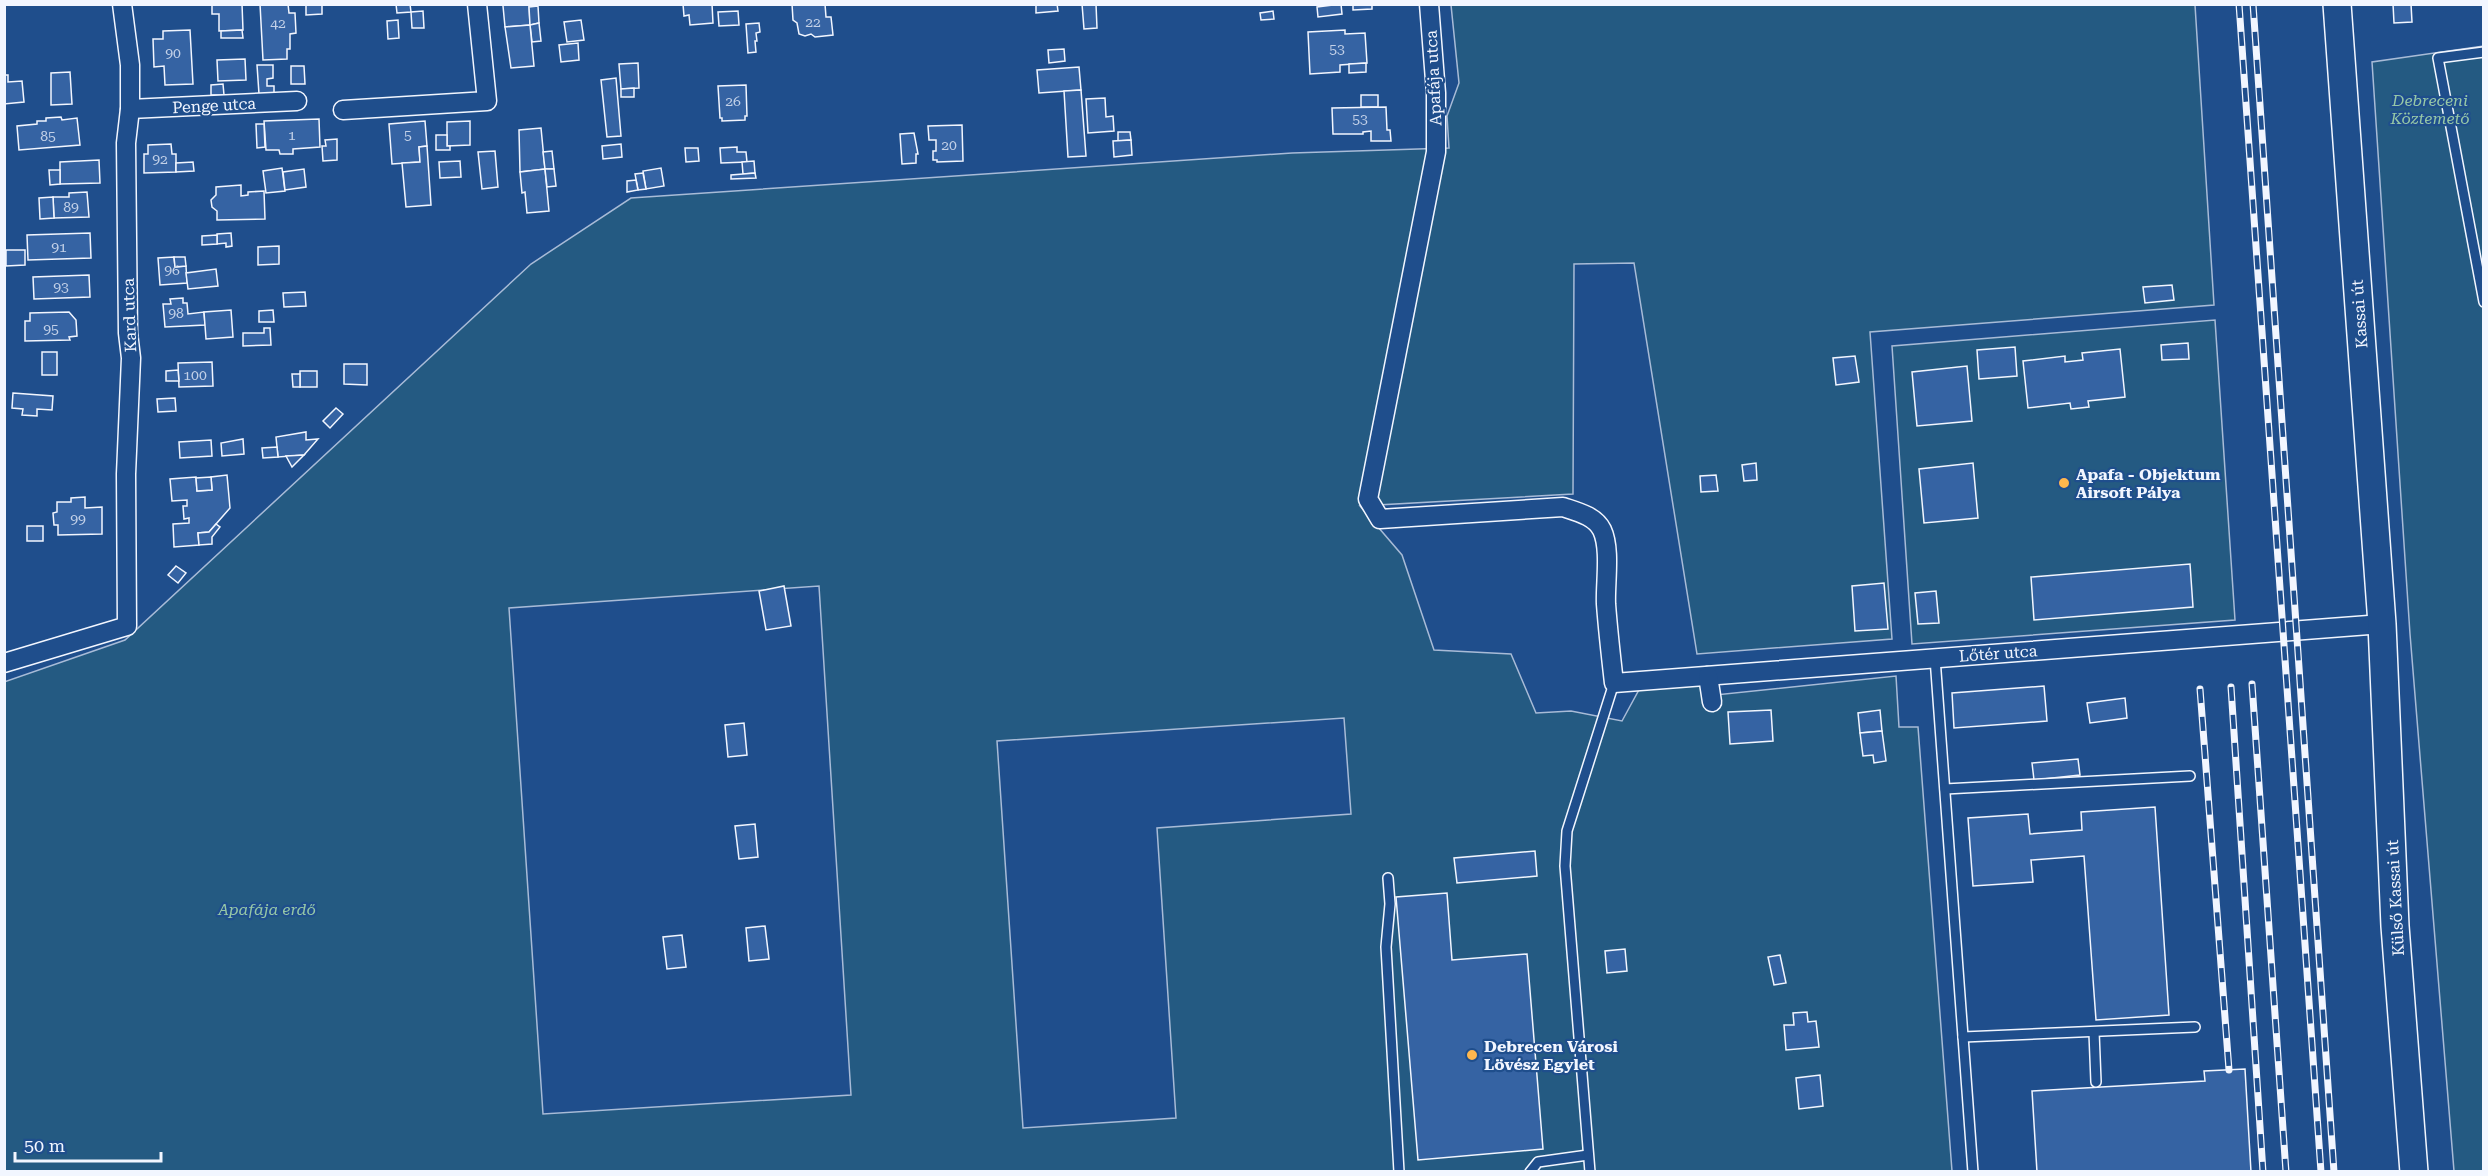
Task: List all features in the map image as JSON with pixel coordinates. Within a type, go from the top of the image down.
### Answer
[{"type":"main road","name":"Kassai út","points":[[2337,4],[2382,624]]},
{"type":"main road","name":"Külső Kassai út","points":[[2382,624],[2395,926],[2414,1172]]},
{"type":"street","name":"Kard utca","points":[[4,663],[127,626],[126,474],[131,358],[128,333],[126,143],[130,109],[129,56],[122,4]]},
{"type":"street","points":[[343,111],[487,101],[477,4]]},
{"type":"street","name":"Apafája utca","points":[[1429,4],[1436,93],[1436,152],[1368,499],[1380,519],[1563,507],[1582,513],[1595,521],[1603,531],[1606,556],[1606,603],[1614,683]]},
{"type":"street","name":"Penge utca","points":[[130,109],[297,101]]},
{"type":"street","name":"Lőtér utca","points":[[1614,683],[2382,624]]},
{"type":"street","points":[[1708,676],[1712,702]]},
{"type":"lane","points":[[2484,52],[2438,58],[2484,302]]},
{"type":"lane","points":[[1935,657],[1973,1172]]},
{"type":"lane","points":[[1590,1172],[1565,866],[1567,831],[1614,683]]},
{"type":"lane","points":[[1945,789],[2190,776]]},
{"type":"lane","points":[[1388,878],[1390,904],[1386,947],[1399,1172]]},
{"type":"lane","points":[[1963,1037],[2195,1028]]},
{"type":"lane","points":[[2094,1032],[2096,1082]]},
{"type":"lane","points":[[1530,1172],[1538,1162],[1588,1155]]},
{"type":"green space","name":"Apafája erdő","points":[[1451,5],[2195,5],[2214,305],[1870,332],[1892,639],[1697,654],[1634,263],[1574,264],[1573,494],[1360,506],[1402,555],[1434,650],[1511,654],[1536,713],[1571,711],[1622,721],[1640,688],[1703,683],[1706,696],[1896,676],[1899,727],[1918,727],[1952,1171],[5,1171],[4,682],[125,640],[531,264],[631,198],[1292,153],[1449,148],[1447,116],[1459,83]],"holes":[[[819,586],[851,1095],[543,1114],[509,608]],[[1344,718],[1351,814],[1157,828],[1176,1118],[1023,1128],[997,741]]]},
{"type":"green space","name":"Debreceni Köztemető","points":[[2483,46],[2483,1171],[2454,1171],[2410,634],[2372,62]]},
{"type":"green space","name":"Apafa - Objektum Airsoft Pálya","points":[[2215,320],[2235,620],[1912,644],[1892,346]]},
{"type":"building","points":[[212,4],[242,4],[243,30],[219,31],[219,14],[212,14]]},
{"type":"building","points":[[260,4],[288,4],[289,13],[295,13],[296,33],[290,34],[287,59],[263,60]]},
{"type":"building","points":[[306,4],[322,4],[322,14],[306,15]]},
{"type":"building","points":[[396,4],[410,4],[411,12],[397,13]]},
{"type":"building","points":[[529,4],[530,25],[505,27],[503,6]]},
{"type":"building","points":[[683,4],[712,4],[713,23],[690,25],[689,15],[684,16]]},
{"type":"building","points":[[792,4],[825,4],[826,17],[831,17],[833,35],[815,37],[811,34],[805,36],[799,34],[797,23],[793,20]]},
{"type":"building","points":[[1036,4],[1057,4],[1058,11],[1036,13]]},
{"type":"building","points":[[1082,4],[1096,4],[1097,28],[1084,29]]},
{"type":"building","points":[[1341,4],[1342,14],[1318,17],[1317,7]]},
{"type":"building","points":[[1353,4],[1372,4],[1372,9],[1353,10]]},
{"type":"building","points":[[2393,4],[2411,4],[2412,22],[2394,23]]},
{"type":"building","points":[[538,6],[539,23],[530,25],[529,7]]},
{"type":"building","points":[[423,11],[424,28],[412,28],[411,12]]},
{"type":"building","points":[[738,11],[739,25],[719,26],[718,12]]},
{"type":"building","points":[[1273,11],[1274,19],[1261,20],[1260,13]]},
{"type":"building","points":[[398,20],[399,38],[388,39],[387,21]]},
{"type":"building","points":[[581,20],[584,40],[567,42],[564,22]]},
{"type":"building","points":[[539,23],[541,41],[532,42],[530,25]]},
{"type":"building","points":[[759,23],[760,32],[756,33],[757,41],[755,41],[756,52],[748,53],[746,24]]},
{"type":"building","points":[[530,25],[534,66],[511,68],[505,27]]},
{"type":"building","points":[[190,30],[193,84],[165,85],[164,66],[154,67],[153,39],[163,39],[163,31]]},
{"type":"building","points":[[242,30],[243,38],[221,38],[221,31]]},
{"type":"building","points":[[1345,30],[1345,34],[1365,33],[1367,63],[1340,65],[1340,72],[1310,74],[1308,32]]},
{"type":"building","points":[[578,43],[579,60],[561,62],[559,45]]},
{"type":"building","points":[[1064,49],[1065,61],[1049,63],[1048,50]]},
{"type":"building","points":[[245,59],[246,80],[218,81],[217,60]]},
{"type":"building","points":[[638,63],[639,88],[621,89],[619,64]]},
{"type":"building","points":[[1366,63],[1366,72],[1349,73],[1349,64]]},
{"type":"building","points":[[257,65],[273,65],[273,78],[267,79],[267,86],[274,86],[274,93],[259,94]]},
{"type":"building","points":[[291,66],[304,66],[305,84],[291,84]]},
{"type":"building","points":[[1079,67],[1081,90],[1039,93],[1037,70]]},
{"type":"building","points":[[70,72],[72,104],[51,105],[51,73]]},
{"type":"building","points":[[4,75],[8,75],[8,82],[22,81],[24,102],[4,104]]},
{"type":"building","points":[[616,78],[621,136],[607,137],[601,80]]},
{"type":"building","points":[[223,84],[224,95],[211,95],[211,85]]},
{"type":"building","points":[[746,85],[747,116],[745,120],[722,121],[718,86]]},
{"type":"building","points":[[634,88],[634,97],[621,97],[621,89]]},
{"type":"building","points":[[1081,90],[1086,156],[1068,157],[1064,91]]},
{"type":"building","points":[[1361,95],[1378,95],[1378,107],[1361,107]]},
{"type":"building","points":[[1105,98],[1106,117],[1113,116],[1114,131],[1088,133],[1086,99]]},
{"type":"building","points":[[1386,107],[1387,130],[1390,130],[1391,141],[1371,141],[1371,131],[1363,132],[1363,134],[1333,134],[1332,108]]},
{"type":"building","points":[[61,117],[62,120],[77,118],[80,145],[19,150],[17,126],[37,124],[37,121],[46,121],[46,118]]},
{"type":"building","points":[[319,119],[320,147],[293,149],[293,154],[280,154],[279,150],[266,150],[264,121]]},
{"type":"building","points":[[425,121],[427,146],[419,147],[420,162],[392,164],[389,124]]},
{"type":"building","points":[[470,121],[470,145],[447,146],[447,122]]},
{"type":"building","points":[[256,124],[264,124],[265,147],[257,148]]},
{"type":"building","points":[[962,125],[963,161],[937,162],[933,160],[936,140],[929,140],[928,126]]},
{"type":"building","points":[[541,128],[545,169],[520,172],[519,130]]},
{"type":"building","points":[[1118,132],[1130,132],[1131,140],[1118,141]]},
{"type":"building","points":[[914,133],[918,154],[916,154],[916,163],[902,164],[900,134]]},
{"type":"building","points":[[436,135],[447,135],[447,146],[450,146],[450,150],[436,150]]},
{"type":"building","points":[[337,139],[337,160],[323,161],[322,146],[326,146],[325,140]]},
{"type":"building","points":[[1131,140],[1132,155],[1114,157],[1113,141]]},
{"type":"building","points":[[171,144],[172,154],[176,154],[176,172],[144,173],[144,154],[148,154],[148,145]]},
{"type":"building","points":[[621,144],[622,157],[603,159],[602,146]]},
{"type":"building","points":[[427,146],[431,205],[406,207],[402,163],[420,162],[419,147]]},
{"type":"building","points":[[737,147],[737,152],[746,152],[747,162],[721,163],[720,148]]},
{"type":"building","points":[[685,148],[698,148],[699,161],[686,162]]},
{"type":"building","points":[[495,151],[498,187],[482,189],[478,152]]},
{"type":"building","points":[[552,151],[554,169],[545,169],[543,152]]},
{"type":"building","points":[[99,160],[100,183],[60,184],[60,162]]},
{"type":"building","points":[[460,161],[461,177],[440,178],[439,162]]},
{"type":"building","points":[[754,161],[755,173],[743,174],[742,162]]},
{"type":"building","points":[[193,162],[194,171],[176,172],[176,163]]},
{"type":"building","points":[[282,168],[285,191],[266,193],[263,171]]},
{"type":"building","points":[[661,168],[664,186],[646,189],[643,171]]},
{"type":"building","points":[[304,169],[306,187],[285,190],[283,172]]},
{"type":"building","points":[[545,169],[549,211],[527,213],[520,172]]},
{"type":"building","points":[[545,169],[554,169],[556,186],[547,187]]},
{"type":"building","points":[[49,170],[60,170],[60,184],[50,185]]},
{"type":"building","points":[[643,173],[646,189],[638,190],[635,174]]},
{"type":"building","points":[[755,173],[756,178],[731,179],[731,175]]},
{"type":"building","points":[[636,180],[638,190],[627,192],[627,181]]},
{"type":"building","points":[[241,185],[241,196],[248,195],[248,192],[264,191],[265,219],[217,220],[217,211],[212,207],[211,200],[216,195],[216,187]]},
{"type":"building","points":[[87,192],[89,217],[54,218],[53,197],[69,197],[69,193]]},
{"type":"building","points":[[53,197],[54,218],[40,219],[39,198]]},
{"type":"building","points":[[90,233],[91,258],[28,260],[27,235]]},
{"type":"building","points":[[231,233],[232,246],[226,247],[226,243],[217,244],[217,234]]},
{"type":"building","points":[[217,235],[217,244],[202,245],[202,236]]},
{"type":"building","points":[[279,246],[279,264],[258,265],[258,247]]},
{"type":"building","points":[[6,250],[25,250],[25,265],[6,266]]},
{"type":"building","points":[[174,257],[175,267],[186,266],[187,283],[160,285],[158,258]]},
{"type":"building","points":[[174,257],[185,257],[186,266],[175,267]]},
{"type":"building","points":[[216,269],[218,286],[188,289],[186,273]]},
{"type":"building","points":[[89,275],[90,297],[34,299],[33,277]]},
{"type":"building","points":[[2172,285],[2174,300],[2145,303],[2143,287]]},
{"type":"building","points":[[305,292],[306,306],[284,307],[283,293]]},
{"type":"building","points":[[183,298],[183,303],[187,303],[188,314],[204,312],[205,325],[165,327],[163,304],[171,304],[170,299]]},
{"type":"building","points":[[231,310],[233,337],[206,339],[204,312]]},
{"type":"building","points":[[273,310],[274,322],[259,322],[259,311]]},
{"type":"building","points":[[69,312],[76,320],[77,336],[69,337],[70,340],[25,341],[25,321],[30,321],[30,313]]},
{"type":"building","points":[[264,328],[270,328],[271,345],[243,346],[243,333],[264,333]]},
{"type":"building","points":[[2188,343],[2189,359],[2162,360],[2161,345]]},
{"type":"building","points":[[2015,347],[2017,376],[1979,379],[1977,350]]},
{"type":"building","points":[[2120,349],[2125,397],[2088,401],[2089,407],[2071,409],[2070,403],[2028,408],[2023,361],[2065,356],[2065,362],[2083,360],[2082,353]]},
{"type":"building","points":[[42,352],[57,352],[57,375],[42,375]]},
{"type":"building","points":[[1855,356],[1859,382],[1836,385],[1833,358]]},
{"type":"building","points":[[212,362],[213,386],[179,387],[178,363]]},
{"type":"building","points":[[344,364],[367,364],[367,385],[344,384]]},
{"type":"building","points":[[1967,366],[1972,421],[1917,426],[1912,372]]},
{"type":"building","points":[[178,370],[179,381],[166,381],[166,371]]},
{"type":"building","points":[[300,371],[317,371],[317,387],[300,387]]},
{"type":"building","points":[[292,374],[300,374],[300,387],[293,387]]},
{"type":"building","points":[[13,393],[53,396],[52,410],[37,409],[37,416],[22,415],[23,409],[12,408]]},
{"type":"building","points":[[175,398],[176,411],[158,412],[157,399]]},
{"type":"building","points":[[336,408],[343,414],[330,428],[323,421]]},
{"type":"building","points":[[306,432],[306,440],[318,439],[304,455],[278,457],[276,437]]},
{"type":"building","points":[[243,439],[244,454],[222,456],[221,443]]},
{"type":"building","points":[[211,440],[212,456],[180,458],[179,442]]},
{"type":"building","points":[[277,447],[278,457],[263,458],[262,448]]},
{"type":"building","points":[[304,455],[292,467],[286,456]]},
{"type":"building","points":[[1756,463],[1757,480],[1744,481],[1742,465]]},
{"type":"building","points":[[1973,463],[1978,518],[1924,523],[1919,469]]},
{"type":"building","points":[[227,475],[230,508],[209,532],[198,533],[199,545],[174,547],[173,524],[189,523],[189,518],[184,519],[183,506],[187,506],[187,500],[172,501],[170,479],[196,477],[197,491],[212,490],[211,477]]},
{"type":"building","points":[[1716,475],[1718,491],[1701,492],[1700,476]]},
{"type":"building","points":[[211,477],[212,490],[197,491],[196,478]]},
{"type":"building","points":[[85,497],[85,508],[102,507],[102,534],[58,535],[58,525],[54,525],[53,513],[57,512],[57,502],[71,502],[71,498]]},
{"type":"building","points":[[216,524],[220,527],[212,537],[212,544],[199,545],[198,533],[209,532]]},
{"type":"building","points":[[27,526],[43,526],[43,541],[27,541]]},
{"type":"building","points":[[2190,564],[2193,607],[2034,620],[2031,577]]},
{"type":"building","points":[[176,566],[186,573],[178,583],[168,575]]},
{"type":"building","points":[[1884,583],[1888,629],[1855,631],[1852,586]]},
{"type":"building","points":[[784,586],[791,626],[766,630],[759,591]]},
{"type":"building","points":[[1936,591],[1939,623],[1918,624],[1915,593]]},
{"type":"building","points":[[2044,686],[2047,721],[1954,728],[1952,693]]},
{"type":"building","points":[[2125,698],[2127,718],[2090,723],[2087,703]]},
{"type":"building","points":[[1771,710],[1773,741],[1730,744],[1728,712]]},
{"type":"building","points":[[1880,710],[1882,731],[1860,733],[1858,713]]},
{"type":"building","points":[[744,723],[747,755],[728,757],[725,725]]},
{"type":"building","points":[[1882,731],[1886,761],[1874,763],[1873,755],[1863,756],[1860,733]]},
{"type":"building","points":[[2078,759],[2080,775],[2034,780],[2032,763]]},
{"type":"building","points":[[2155,807],[2169,1015],[2096,1020],[2084,856],[2031,860],[2033,882],[1973,886],[1968,818],[2028,814],[2030,834],[2082,830],[2081,812]]},
{"type":"building","points":[[755,824],[758,857],[739,859],[735,826]]},
{"type":"building","points":[[1535,851],[1537,876],[1457,883],[1454,858]]},
{"type":"building","name":"Debrecen Városi Lövész Egylet","points":[[1447,893],[1452,960],[1527,954],[1543,1149],[1418,1160],[1396,897]]},
{"type":"building","points":[[765,926],[769,959],[749,961],[746,928]]},
{"type":"building","points":[[682,935],[686,967],[667,969],[663,937]]},
{"type":"building","points":[[1625,949],[1627,971],[1607,973],[1605,951]]},
{"type":"building","points":[[1780,955],[1786,983],[1774,985],[1768,957]]},
{"type":"building","points":[[1807,1012],[1808,1022],[1816,1021],[1819,1047],[1786,1050],[1784,1025],[1794,1025],[1793,1013]]},
{"type":"building","points":[[2245,1069],[2251,1172],[2037,1172],[2032,1091],[2205,1081],[2204,1071]]},
{"type":"building","points":[[1820,1075],[1823,1106],[1799,1109],[1796,1078]]},
{"type":"railway","points":[[2239,4],[2321,1172]]},
{"type":"railway","points":[[2253,4],[2334,1172]]},
{"type":"railway","points":[[2252,684],[2286,1172]]},
{"type":"railway","points":[[2231,687],[2263,1172]]},
{"type":"railway","points":[[2200,689],[2229,1070]]},
{"type":"place","name":"Apafa - Objektum Airsoft Pálya","points":[[2064,483]]},
{"type":"place","name":"Debrecen Városi Lövész Egylet","points":[[1472,1055]]}]
